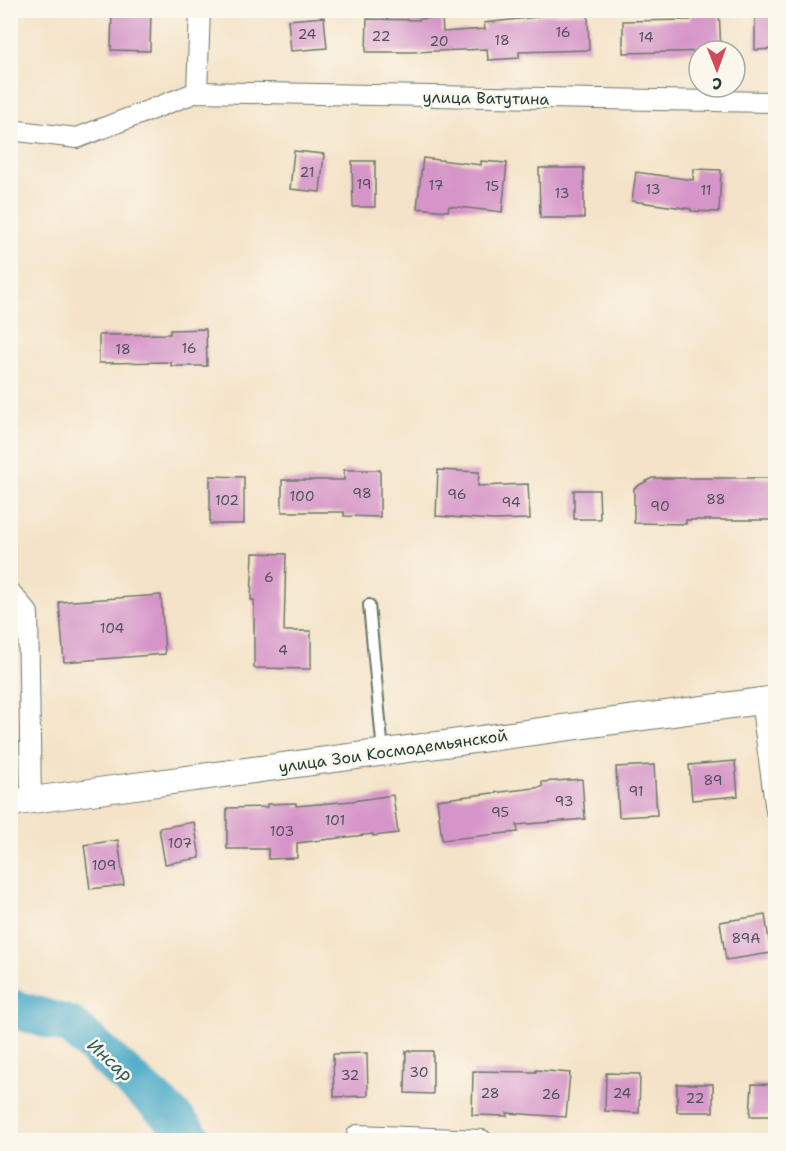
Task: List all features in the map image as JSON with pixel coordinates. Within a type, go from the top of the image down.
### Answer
[{"type":"street","points":[[10,130],[77,138],[197,93],[200,10]]},
{"type":"street","name":"улица Ватутина","points":[[197,93],[776,102]]},
{"type":"street","points":[[10,592],[28,613],[21,802]]},
{"type":"street","points":[[768,700],[776,811]]},
{"type":"street","name":"улица Зои Космодемьянской","points":[[21,802],[768,700]]},
{"type":"street","points":[[357,1135],[482,1140]]},
{"type":"lane","points":[[369,605],[383,753]]},
{"type":"building","points":[[112,10],[151,10],[150,51],[111,50]]},
{"type":"building","points":[[690,10],[719,10],[720,39],[687,39],[687,52],[623,53],[623,21],[690,20]]},
{"type":"building","points":[[588,13],[589,50],[519,52],[519,58],[488,60],[487,49],[366,52],[367,19],[419,20],[442,17],[443,32],[485,29],[484,23],[537,17],[537,15]]},
{"type":"building","points":[[776,14],[776,49],[755,50],[755,15]]},
{"type":"building","points":[[324,17],[327,48],[291,51],[288,20]]},
{"type":"building","points":[[294,151],[324,154],[320,192],[290,189]]},
{"type":"building","points":[[423,158],[481,165],[481,161],[507,163],[502,212],[449,206],[448,211],[417,208]]},
{"type":"building","points":[[352,161],[375,161],[375,207],[353,207]]},
{"type":"building","points":[[539,168],[584,168],[584,218],[540,218]]},
{"type":"building","points":[[694,169],[721,170],[719,212],[691,211],[691,209],[632,201],[636,172],[693,180]]},
{"type":"building","points":[[206,329],[207,366],[171,366],[171,362],[99,363],[99,335],[170,334],[170,330]]},
{"type":"building","points":[[344,470],[380,470],[380,517],[344,516],[344,512],[282,512],[282,480],[344,480]]},
{"type":"building","points":[[438,470],[479,472],[478,486],[528,484],[530,519],[493,520],[436,516]]},
{"type":"building","points":[[210,476],[244,477],[244,524],[210,524]]},
{"type":"building","points":[[652,478],[776,478],[776,520],[686,520],[686,524],[634,523],[634,488]]},
{"type":"building","points":[[574,490],[599,490],[600,519],[574,519]]},
{"type":"building","points":[[253,553],[286,554],[284,631],[311,631],[311,669],[254,668],[254,600],[251,600]]},
{"type":"building","points":[[161,595],[165,654],[64,662],[59,602]]},
{"type":"building","points":[[735,761],[738,796],[692,800],[689,765]]},
{"type":"building","points":[[654,765],[657,815],[619,817],[616,767]]},
{"type":"building","points":[[582,779],[585,819],[517,825],[518,832],[442,840],[437,800],[542,787],[542,782]]},
{"type":"building","points":[[393,795],[398,833],[297,843],[297,858],[268,859],[268,849],[227,849],[227,808],[267,807],[267,804],[296,803],[296,806]]},
{"type":"building","points":[[194,822],[200,858],[165,864],[159,828]]},
{"type":"building","points":[[118,840],[124,885],[90,889],[84,845]]},
{"type":"building","points":[[765,915],[771,953],[726,960],[720,922]]},
{"type":"building","points":[[406,1051],[433,1051],[433,1094],[405,1093]]},
{"type":"building","points":[[367,1053],[368,1096],[334,1097],[333,1054]]},
{"type":"building","points":[[536,1070],[570,1073],[566,1117],[507,1113],[507,1116],[472,1115],[473,1071],[536,1072]]},
{"type":"building","points":[[606,1073],[640,1074],[639,1113],[605,1111]]},
{"type":"building","points":[[677,1084],[713,1084],[713,1112],[677,1112]]},
{"type":"building","points":[[752,1084],[776,1085],[776,1116],[750,1116]]},
{"type":"waterway","name":"Инсар","points":[[10,1008],[71,1026],[176,1120],[193,1140]]}]
